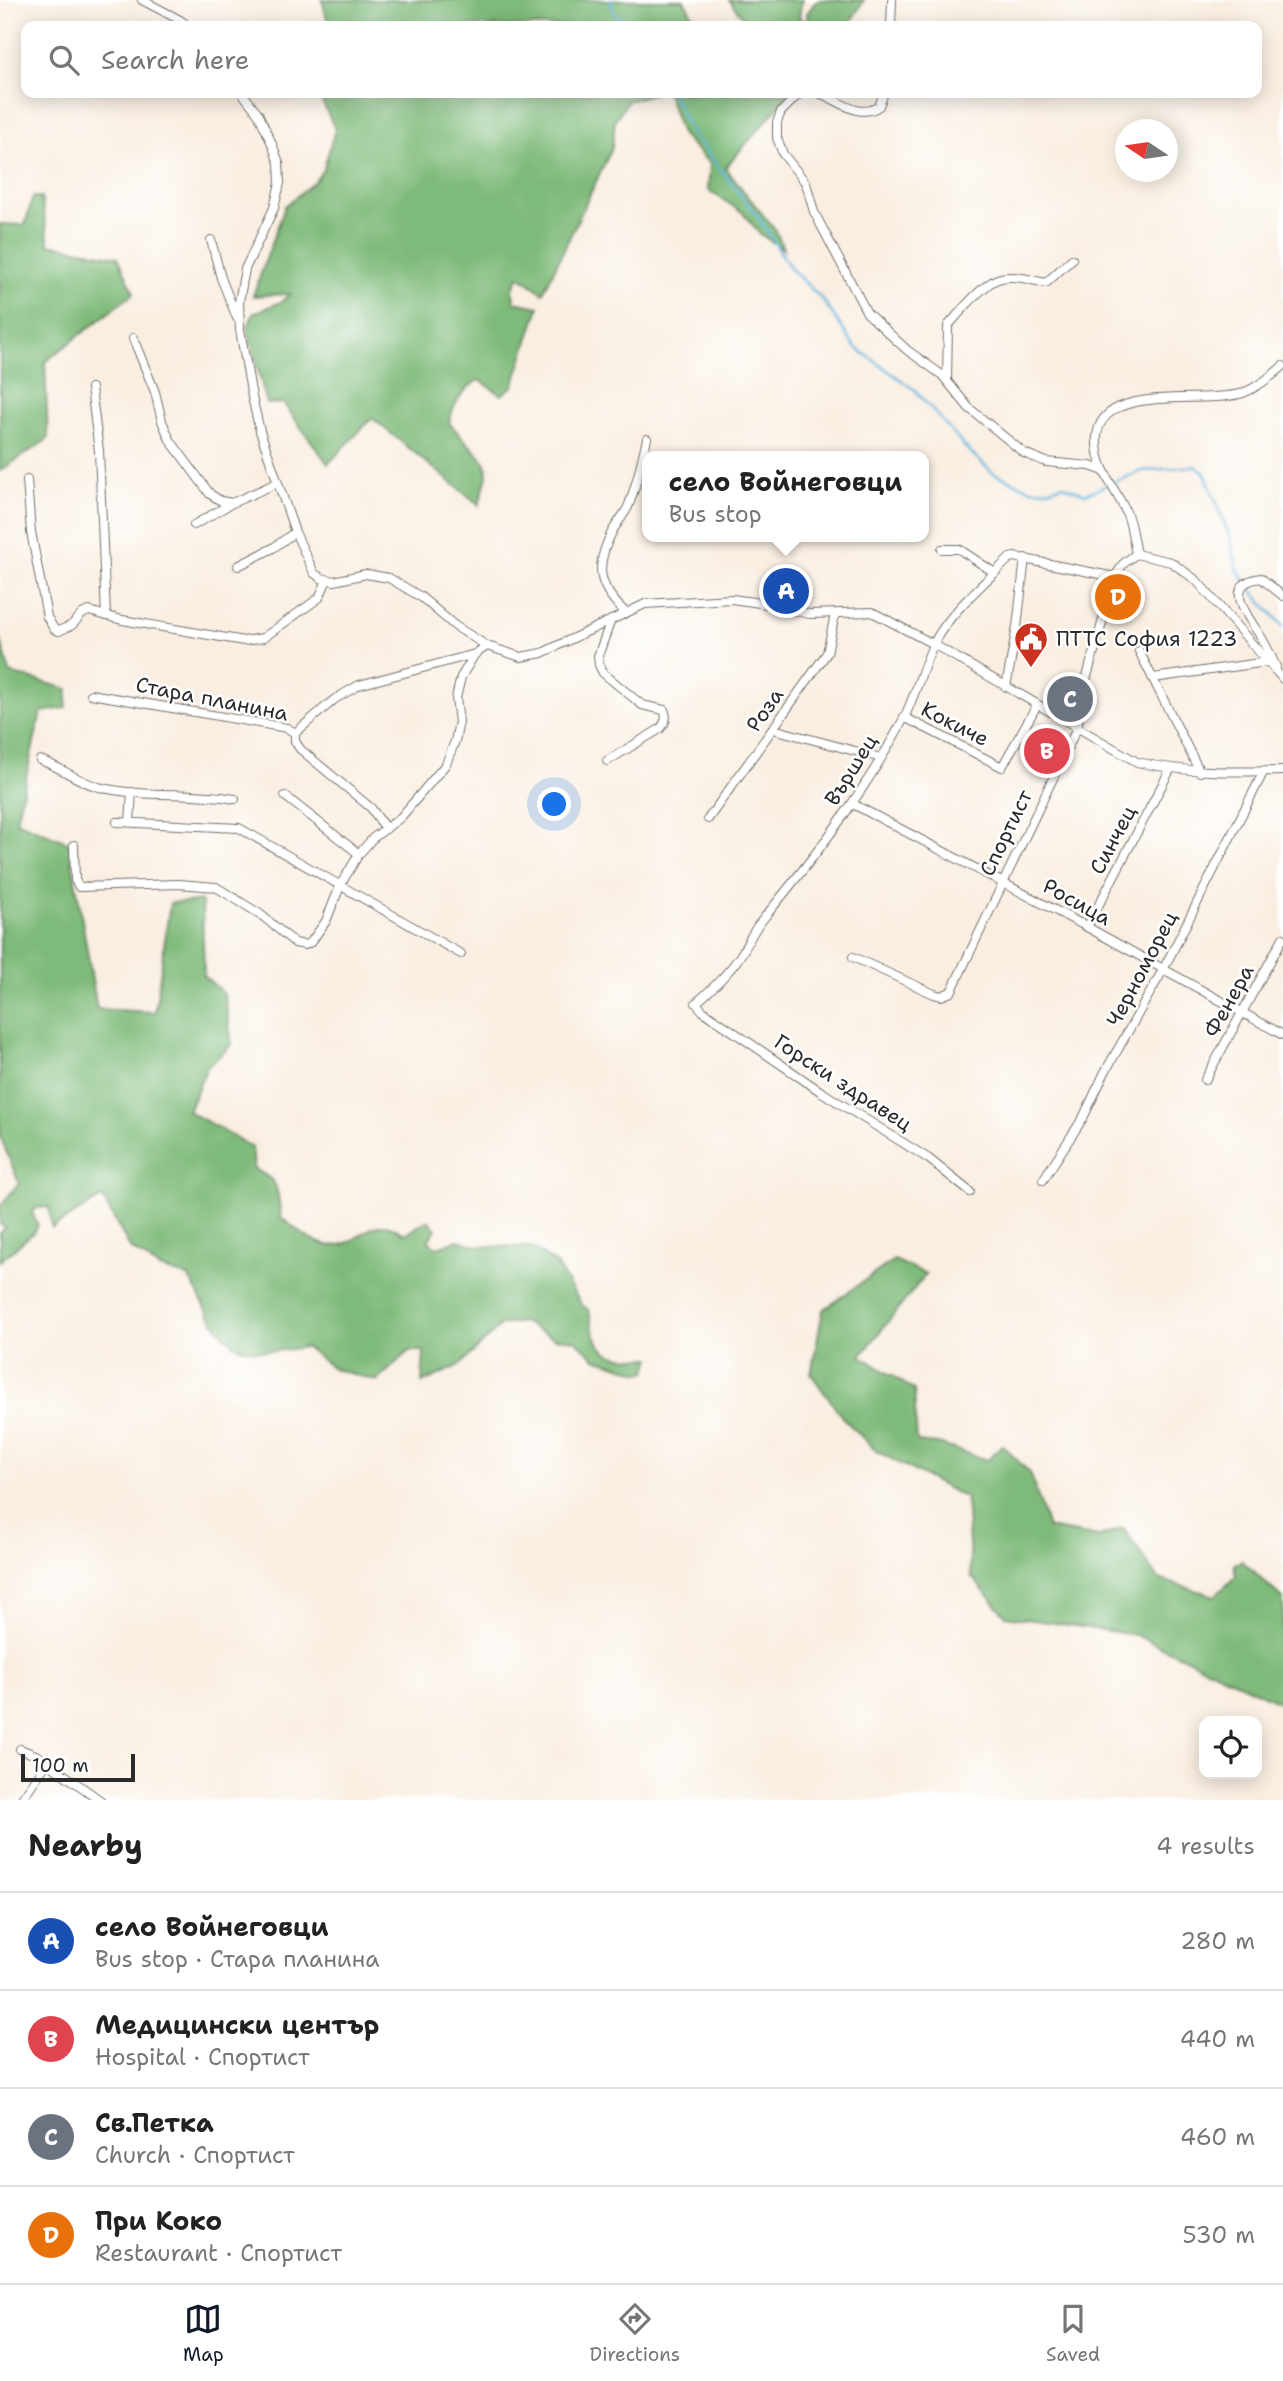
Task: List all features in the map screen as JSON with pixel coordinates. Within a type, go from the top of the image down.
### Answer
[{"type":"street","points":[[142,0],[181,21]]},
{"type":"street","points":[[891,21],[892,0]]},
{"type":"street","points":[[246,98],[258,113],[279,163],[280,183],[274,208],[245,269],[239,302],[239,320],[251,397],[260,431],[295,532],[314,573],[327,580],[366,574],[389,578],[421,597],[455,626],[487,646],[521,657],[542,653],[645,604],[732,599],[809,614],[872,612],[933,644],[1136,762],[1200,772],[1283,771]]},
{"type":"street","points":[[794,98],[787,104],[777,122],[783,154],[806,183],[814,212],[863,308],[907,350],[947,380],[974,413],[1029,456],[1046,462],[1090,466],[1104,471]]},
{"type":"street","points":[[830,98],[866,112],[879,106],[882,98]]},
{"type":"street","points":[[211,240],[220,278],[239,320]]},
{"type":"street","points":[[947,380],[948,326],[988,284],[1000,278],[1046,283],[1072,259]]},
{"type":"street","points":[[133,338],[155,392],[162,422],[170,440],[210,494],[220,501],[232,503]]},
{"type":"street","points":[[1277,670],[1267,662],[1196,579],[1171,562],[1136,554],[1128,516],[1099,457],[1097,430],[1103,417],[1117,406],[1139,401],[1241,393],[1257,386],[1283,366]]},
{"type":"street","points":[[91,388],[99,451],[106,616]]},
{"type":"street","points":[[644,451],[647,439]]},
{"type":"street","points":[[625,612],[606,592],[602,582],[602,568],[604,553],[613,530],[626,510],[642,458]]},
{"type":"street","points":[[27,480],[36,567],[50,625],[54,629],[64,630],[86,612],[244,641],[258,639],[319,598],[327,580]]},
{"type":"street","points":[[194,525],[232,503],[277,483]]},
{"type":"street","points":[[238,566],[295,532]]},
{"type":"street","points":[[942,549],[955,547],[995,573]]},
{"type":"street","name":"Спортист","points":[[853,957],[934,994],[944,995],[951,992],[1077,728],[1086,680],[1115,577],[1123,564],[1136,554]]},
{"type":"street","name":"Вършец","points":[[696,1003],[715,987],[733,965],[758,925],[775,907],[853,804],[904,717],[933,644],[949,620],[1010,558],[1025,558]]},
{"type":"street","points":[[1006,687],[1017,628],[1025,558],[1115,577]]},
{"type":"street","points":[[1283,596],[1265,579],[1248,582],[1240,589],[1240,602],[1283,679]]},
{"type":"street","name":"Роза","points":[[708,819],[827,653],[835,614]]},
{"type":"street","points":[[607,761],[660,729],[667,715],[664,710],[642,705],[603,673],[598,656],[611,620]]},
{"type":"street","name":"Стара планина","points":[[91,694],[213,714],[295,733],[335,699],[359,685],[475,653],[487,646]]},
{"type":"street","points":[[1139,651],[1200,772]]},
{"type":"street","points":[[74,845],[75,880],[79,887],[179,884],[216,887],[260,914],[295,943],[305,945],[311,942],[326,921],[341,884],[359,854],[373,838],[401,817],[446,764],[459,722],[456,698],[458,688],[461,677],[475,653]]},
{"type":"street","points":[[1153,678],[1267,662]]},
{"type":"street","name":"Кокиче","points":[[904,717],[1002,767],[1037,705]]},
{"type":"street","points":[[773,729],[881,758]]},
{"type":"street","points":[[295,733],[295,741],[300,749],[371,808],[386,829]]},
{"type":"street","points":[[40,760],[97,787],[132,792],[208,794],[235,799]]},
{"type":"street","name":"Синчец","points":[[1087,926],[1170,769]]},
{"type":"street","name":"Черноморец","points":[[1043,1180],[1083,1118],[1105,1072],[1163,970],[1264,771]]},
{"type":"street","points":[[130,822],[132,792]]},
{"type":"street","points":[[285,796],[359,854]]},
{"type":"street","name":"Росица","points":[[853,804],[1087,926],[1283,1035]]},
{"type":"street","points":[[117,822],[239,828],[461,954]]},
{"type":"street","name":"Фенера","points":[[1205,1080],[1283,938]]},
{"type":"street","name":"Горски здравец","points":[[696,1003],[703,1011],[798,1076],[929,1159],[970,1192]]},
{"type":"street","points":[[20,1749],[47,1763],[100,1800]]},
{"type":"street","points":[[22,1800],[47,1763]]},
{"type":"green space","points":[[322,0],[684,0],[695,21],[328,21]]},
{"type":"green space","points":[[729,0],[802,0],[799,17],[804,21],[748,21]]},
{"type":"green space","points":[[817,0],[864,0],[851,21],[808,21],[807,13]]},
{"type":"green space","points":[[320,98],[638,98],[628,101],[615,120],[612,148],[543,293],[519,276],[513,288],[514,302],[539,307],[513,386],[502,395],[479,380],[464,393],[453,410],[449,423],[486,463],[487,476],[479,505],[372,418],[328,464],[283,403],[267,404],[247,328],[254,313],[281,302],[290,294],[253,296],[285,206],[315,181],[324,168],[335,129]]},
{"type":"green space","points":[[669,98],[786,98],[725,168],[776,231],[783,249],[760,234],[742,212],[708,190],[710,164],[681,134]]},
{"type":"green space","points":[[33,197],[41,197],[49,244],[118,257],[134,293],[45,362],[48,439],[0,471],[0,224],[25,225]]},
{"type":"green space","points":[[0,637],[10,673],[68,689],[66,708],[41,712],[16,821],[69,843],[97,1009],[155,1012],[170,903],[202,901],[204,976],[224,994],[232,1044],[207,1067],[188,1111],[252,1147],[254,1169],[269,1178],[276,1187],[281,1217],[304,1235],[326,1245],[346,1243],[377,1226],[390,1226],[405,1234],[428,1220],[436,1229],[428,1241],[437,1247],[458,1240],[477,1246],[531,1247],[555,1263],[582,1305],[589,1310],[595,1337],[600,1345],[614,1355],[651,1358],[647,1371],[641,1373],[595,1358],[575,1340],[554,1338],[523,1322],[501,1325],[460,1365],[422,1383],[424,1351],[409,1351],[377,1381],[334,1369],[306,1347],[264,1351],[240,1347],[232,1343],[218,1327],[189,1277],[160,1268],[130,1248],[102,1197],[52,1228],[49,1207],[35,1208],[32,1213],[38,1225],[35,1231],[0,1261],[0,1233],[6,1227],[0,1225],[0,1206],[19,1183],[0,1136]]},
{"type":"green space","points":[[894,1260],[926,1274],[861,1356],[914,1390],[917,1442],[938,1444],[988,1460],[1002,1445],[1030,1473],[1048,1528],[1099,1537],[1123,1528],[1158,1579],[1215,1596],[1236,1576],[1234,1564],[1242,1561],[1283,1599],[1283,1704],[1136,1635],[1006,1616],[971,1576],[966,1498],[876,1451],[843,1418],[811,1374],[823,1310]]},
{"type":"waterway","points":[[610,0],[615,14],[626,21]]},
{"type":"waterway","points":[[674,98],[689,129],[761,221],[791,269],[823,300],[855,347],[915,390],[964,446],[993,473],[1031,489],[1048,490],[1063,485],[1085,494],[1142,471],[1196,466],[1205,473],[1230,538],[1237,568],[1245,581]]},
{"type":"waterway","points":[[1248,586],[1283,626]]},
{"type":"place","name":"село Войнеговци","points":[[786,591]]},
{"type":"place","name":"При Коко","points":[[1118,597]]},
{"type":"place","name":"ПТТС София 1223","points":[[1031,669]]},
{"type":"place","name":"Св.Петка","points":[[1070,699]]},
{"type":"place","name":"Медицински център","points":[[1047,751]]}]
